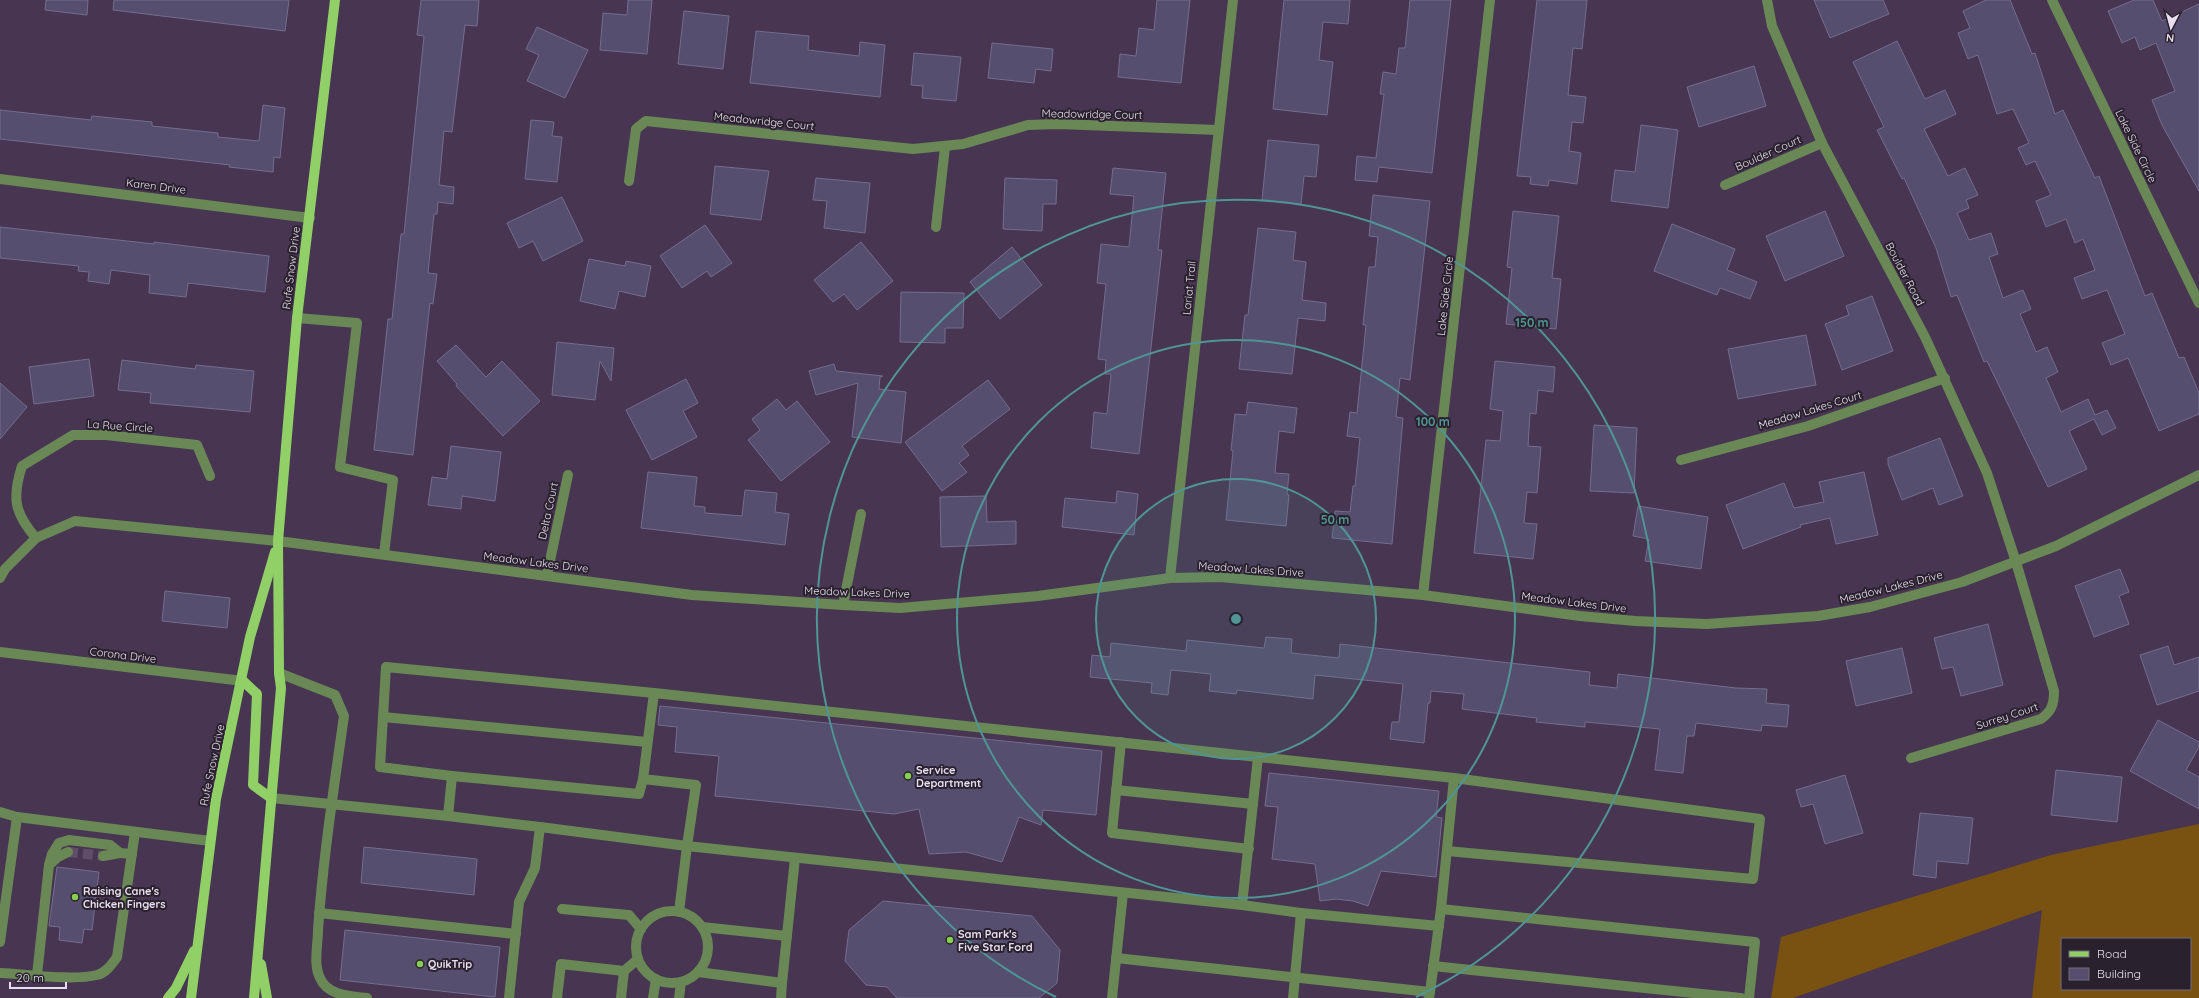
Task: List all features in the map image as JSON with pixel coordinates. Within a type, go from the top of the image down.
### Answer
[{"type":"main road","name":"Rufe Snow Drive","points":[[254,998],[281,688],[279,673],[278,541],[297,318],[335,0]]},
{"type":"main road","name":"Rufe Snow Drive","points":[[190,998],[216,799],[243,681],[250,637],[278,541]]},
{"type":"main road","points":[[243,681],[257,694],[253,785],[271,798]]},
{"type":"main road","points":[[168,998],[176,988],[197,944]]},
{"type":"main road","points":[[259,950],[267,998]]},
{"type":"street","name":"Lariat Trail","points":[[1170,578],[1233,0]]},
{"type":"street","name":"Lake Side Circle","points":[[1423,595],[1490,0]]},
{"type":"street","name":"Boulder Road","points":[[1767,0],[1772,26],[1822,142],[1945,378],[1987,473],[2016,562]]},
{"type":"street","name":"Lake Side Circle","points":[[2052,0],[2199,303]]},
{"type":"street","name":"Meadowridge Court","points":[[629,181],[636,129],[646,121],[913,149],[964,144],[1028,125],[1058,124],[1218,130]]},
{"type":"street","name":"Boulder Court","points":[[1725,185],[1822,142]]},
{"type":"street","points":[[936,227],[945,147]]},
{"type":"street","name":"Karen Drive","points":[[0,179],[310,218]]},
{"type":"street","points":[[297,318],[357,323],[340,467],[393,480],[384,554]]},
{"type":"street","name":"Meadow Lakes Court","points":[[1681,460],[1808,426],[1945,378]]},
{"type":"street","name":"La Rue Circle","points":[[36,538],[23,523],[16,505],[16,485],[22,466],[73,435],[106,435],[197,445],[210,476]]},
{"type":"street","name":"Delta Court","points":[[547,575],[568,475]]},
{"type":"street","name":"Meadow Lakes Drive","points":[[36,538],[75,521],[278,541],[692,595],[843,605],[908,607],[1038,596],[1170,578],[1220,577],[1423,595],[1580,616],[1635,621],[1707,624],[1818,616],[1870,607],[1962,582],[2056,546],[2199,475]]},
{"type":"street","points":[[843,605],[861,514]]},
{"type":"street","points":[[0,578],[5,569],[36,538]]},
{"type":"street","name":"Surrey Court","points":[[1911,758],[2041,719],[2050,713],[2054,704],[2054,691],[2016,562]]},
{"type":"street","name":"Corona Drive","points":[[0,652],[243,681]]},
{"type":"street","points":[[654,693],[639,794],[452,776],[380,767],[386,668],[654,693],[1454,778],[1760,819],[1753,879],[1447,851]]},
{"type":"street","points":[[279,673],[335,696],[344,716],[332,803],[316,966],[320,978],[329,990],[346,996],[367,998]]},
{"type":"street","points":[[383,717],[647,742]]},
{"type":"street","points":[[1121,742],[1112,834],[1249,849]]},
{"type":"street","points":[[1242,905],[1258,757]]},
{"type":"street","points":[[448,816],[452,776]]},
{"type":"street","points":[[1116,958],[1430,995],[1441,909],[1454,778]]},
{"type":"street","points":[[642,779],[696,785],[679,912]]},
{"type":"street","points":[[1116,790],[1253,804]]},
{"type":"street","points":[[271,798],[448,816],[687,846],[1123,894],[1439,926]]},
{"type":"street","points":[[0,812],[17,818],[210,841]]},
{"type":"street","points":[[0,942],[17,818]]},
{"type":"street","points":[[509,998],[519,902],[535,868],[540,827]]},
{"type":"street","points":[[0,973],[70,977],[98,975],[110,967],[117,957],[135,832]]},
{"type":"street","points":[[37,975],[49,865],[52,854],[59,843],[69,840],[110,845],[120,852]]},
{"type":"street","points":[[49,865],[58,857],[68,852]]},
{"type":"street","points":[[103,856],[120,852],[132,854]]},
{"type":"street","points":[[781,998],[795,858]]},
{"type":"street","points":[[1112,998],[1123,894]]},
{"type":"street","points":[[562,909],[629,915],[642,929]]},
{"type":"street","points":[[1441,909],[1755,942],[1749,998]]},
{"type":"street","points":[[679,912],[688,915],[702,927],[707,938],[708,950],[705,962],[698,972],[681,982],[664,982],[648,974],[638,959],[637,938],[648,920],[658,914],[679,912]]},
{"type":"street","points":[[320,913],[516,934]]},
{"type":"street","points":[[1293,998],[1301,913]]},
{"type":"street","points":[[702,927],[787,936]]},
{"type":"street","points":[[621,998],[624,971],[638,959]]},
{"type":"street","points":[[557,998],[561,964],[624,971]]},
{"type":"street","points":[[1433,966],[1740,998]]},
{"type":"street","points":[[698,972],[782,983]]},
{"type":"street","points":[[653,998],[656,979]]},
{"type":"street","points":[[679,998],[681,982]]},
{"type":"shaded area","points":[[2199,824],[2199,998],[2032,998],[2042,910],[1793,998],[1771,998],[1781,937],[2051,855]]},
{"type":"building","points":[[46,0],[88,0],[87,15],[45,10]]},
{"type":"building","points":[[114,0],[289,0],[285,31],[113,10]]},
{"type":"building","points":[[421,0],[479,0],[477,26],[465,25],[452,132],[444,131],[439,185],[454,187],[453,204],[438,202],[437,214],[434,214],[428,273],[437,274],[433,304],[430,303],[413,455],[374,450],[388,319],[392,319],[401,234],[404,234],[424,36],[417,35]]},
{"type":"building","points":[[628,0],[652,0],[647,54],[600,50],[603,13],[627,15]]},
{"type":"building","points":[[1157,0],[1190,0],[1181,83],[1118,77],[1120,54],[1136,56],[1139,28],[1154,30]]},
{"type":"building","points":[[1284,0],[1350,0],[1348,24],[1323,22],[1319,60],[1333,62],[1327,115],[1273,109]]},
{"type":"building","points":[[1410,0],[1451,0],[1432,173],[1379,167],[1377,182],[1355,180],[1357,156],[1376,158],[1384,94],[1380,94],[1383,72],[1396,74],[1399,48],[1405,48]]},
{"type":"building","points":[[1537,0],[1587,0],[1582,49],[1573,48],[1568,95],[1586,97],[1583,123],[1572,122],[1569,151],[1581,153],[1577,184],[1549,180],[1548,186],[1530,184],[1531,177],[1517,176]]},
{"type":"building","points":[[1814,0],[1883,0],[1889,14],[1830,38]]},
{"type":"building","points":[[1986,0],[2010,0],[2032,54],[2035,53],[2055,114],[2063,110],[2095,178],[2099,176],[2145,296],[2152,293],[2179,358],[2184,357],[2199,393],[2199,414],[2159,431],[2128,358],[2111,365],[2102,343],[2125,334],[2107,290],[2082,299],[2074,278],[2095,270],[2083,239],[2075,243],[2066,219],[2046,227],[2036,201],[2051,195],[2035,161],[2026,165],[2018,148],[2029,143],[2013,109],[1997,114],[1978,55],[1968,59],[1958,33],[1970,28],[1963,11]]},
{"type":"building","points":[[2134,0],[2153,0],[2162,21],[2199,4],[2199,191],[2162,125],[2152,100],[2175,91],[2156,43],[2140,50],[2135,37],[2122,43],[2108,11]]},
{"type":"building","points":[[684,11],[729,16],[723,69],[678,64]]},
{"type":"building","points":[[537,27],[588,50],[565,98],[527,81],[539,55],[526,49]]},
{"type":"building","points":[[756,31],[809,36],[808,50],[859,56],[860,42],[885,45],[880,97],[750,83]]},
{"type":"building","points":[[1897,41],[1925,99],[1945,90],[1956,114],[1924,129],[1948,176],[1965,168],[1978,195],[1966,200],[1969,208],[1957,213],[1969,240],[1991,233],[1998,254],[1989,257],[2003,298],[2023,290],[2031,309],[2020,314],[2036,352],[2047,347],[2058,372],[2046,378],[2061,412],[2088,399],[2095,415],[2107,410],[2116,428],[2102,435],[2094,419],[2069,431],[2087,469],[2048,487],[1987,361],[1984,362],[1957,295],[1951,297],[1936,248],[1904,178],[1902,179],[1877,130],[1884,127],[1853,62]]},
{"type":"building","points":[[992,43],[1053,49],[1051,71],[1036,69],[1034,83],[988,78]]},
{"type":"building","points":[[914,53],[961,57],[956,101],[922,98],[923,86],[911,85]]},
{"type":"building","points":[[1754,66],[1766,106],[1699,127],[1687,87]]},
{"type":"building","points":[[263,105],[285,108],[280,158],[274,157],[273,172],[229,167],[230,165],[0,139],[0,110],[91,120],[92,116],[152,122],[152,126],[218,133],[218,137],[259,141]]},
{"type":"building","points":[[531,120],[554,122],[552,136],[562,137],[557,182],[525,179]]},
{"type":"building","points":[[1641,125],[1678,130],[1668,208],[1611,201],[1615,170],[1635,172]]},
{"type":"building","points":[[1268,140],[1319,145],[1316,177],[1304,176],[1301,204],[1262,200]]},
{"type":"building","points":[[715,166],[769,171],[761,220],[710,214]]},
{"type":"building","points":[[1113,168],[1166,173],[1158,250],[1162,250],[1139,454],[1091,448],[1094,412],[1107,414],[1111,374],[1105,374],[1106,360],[1098,359],[1106,284],[1097,283],[1101,244],[1129,247],[1134,196],[1110,194]]},
{"type":"building","points":[[816,178],[870,183],[865,233],[824,228],[827,201],[813,200]]},
{"type":"building","points":[[1005,178],[1057,180],[1056,204],[1043,204],[1042,231],[1003,229]]},
{"type":"building","points":[[1373,195],[1430,201],[1410,380],[1400,378],[1396,417],[1403,418],[1392,544],[1332,538],[1335,511],[1350,512],[1353,486],[1355,486],[1360,438],[1347,436],[1350,412],[1357,413],[1366,325],[1363,325],[1369,267],[1375,267],[1378,237],[1369,236]]},
{"type":"building","points":[[562,197],[583,241],[543,261],[533,241],[519,248],[507,223]]},
{"type":"building","points":[[1513,211],[1559,216],[1552,278],[1561,279],[1556,329],[1506,324],[1512,268],[1507,267]]},
{"type":"building","points":[[1825,211],[1844,256],[1785,281],[1766,236]]},
{"type":"building","points":[[1672,224],[1735,249],[1727,270],[1757,282],[1750,299],[1720,288],[1717,295],[1654,271]]},
{"type":"building","points":[[705,225],[732,263],[711,277],[707,271],[682,288],[660,256]]},
{"type":"building","points":[[0,227],[154,244],[154,242],[269,256],[265,292],[188,283],[186,297],[149,293],[150,275],[111,270],[109,284],[88,281],[89,272],[78,271],[79,266],[0,258]]},
{"type":"building","points":[[1258,228],[1296,232],[1293,260],[1306,262],[1302,300],[1326,303],[1325,321],[1298,318],[1292,374],[1239,369],[1245,315],[1248,315]]},
{"type":"building","points":[[861,242],[893,281],[857,310],[844,294],[833,302],[814,280]]},
{"type":"building","points":[[1012,247],[1042,285],[1000,319],[970,282]]},
{"type":"building","points":[[589,259],[625,266],[626,261],[651,266],[645,297],[619,291],[615,309],[580,301]]},
{"type":"building","points":[[901,292],[964,293],[963,328],[945,328],[945,343],[900,342]]},
{"type":"building","points":[[1872,296],[1893,351],[1842,370],[1825,324],[1849,315],[1846,306]]},
{"type":"building","points":[[1806,335],[1816,385],[1738,399],[1728,349]]},
{"type":"building","points":[[557,342],[614,348],[611,381],[600,361],[595,400],[552,395]]},
{"type":"building","points":[[456,345],[486,377],[502,361],[540,401],[503,436],[456,386],[457,384],[437,361]]},
{"type":"building","points":[[89,359],[94,396],[34,404],[29,367]]},
{"type":"building","points":[[122,360],[195,369],[196,365],[254,371],[250,412],[150,403],[151,393],[118,390]]},
{"type":"building","points":[[1495,361],[1555,367],[1553,392],[1538,390],[1536,414],[1530,413],[1528,446],[1541,447],[1537,493],[1527,492],[1524,523],[1537,524],[1533,559],[1474,553],[1486,440],[1500,441],[1503,411],[1490,409]]},
{"type":"building","points":[[834,364],[836,371],[883,376],[880,377],[879,389],[906,392],[901,443],[852,437],[858,383],[816,395],[809,371]]},
{"type":"building","points":[[686,379],[698,403],[683,411],[697,437],[652,460],[626,410]]},
{"type":"building","points":[[988,380],[1010,409],[962,446],[969,455],[959,463],[967,472],[942,491],[905,442]]},
{"type":"building","points":[[0,383],[27,407],[0,439]]},
{"type":"building","points":[[777,399],[786,410],[797,401],[830,442],[781,481],[748,440],[760,430],[752,419]]},
{"type":"building","points":[[1248,402],[1297,408],[1294,433],[1279,431],[1275,473],[1289,474],[1287,494],[1289,495],[1286,526],[1226,520],[1235,414],[1246,415]]},
{"type":"building","points":[[1594,425],[1637,428],[1634,493],[1590,491]]},
{"type":"building","points":[[1940,438],[1963,496],[1939,505],[1933,488],[1902,500],[1888,464],[1888,458]]},
{"type":"building","points":[[451,446],[501,452],[495,501],[462,496],[461,509],[428,505],[432,477],[447,479]]},
{"type":"building","points":[[648,472],[697,477],[694,506],[705,507],[705,513],[742,516],[745,490],[777,493],[775,512],[789,514],[785,545],[641,528]]},
{"type":"building","points":[[1864,472],[1878,535],[1836,544],[1830,518],[1800,525],[1801,527],[1743,549],[1726,505],[1784,483],[1794,508],[1824,502],[1819,482]]},
{"type":"building","points":[[1117,491],[1138,494],[1134,535],[1062,527],[1065,498],[1116,503]]},
{"type":"building","points":[[986,496],[987,522],[1016,521],[1016,544],[941,547],[940,497]]},
{"type":"building","points":[[1638,506],[1708,517],[1701,569],[1645,561],[1649,539],[1633,536]]},
{"type":"building","points":[[2120,569],[2129,592],[2119,596],[2129,624],[2094,637],[2075,586]]},
{"type":"building","points":[[165,591],[230,598],[227,628],[162,621]]},
{"type":"building","points":[[1988,624],[2003,685],[1961,696],[1953,667],[1942,669],[1934,638]]},
{"type":"building","points":[[1266,637],[1292,639],[1291,653],[1339,658],[1340,644],[1590,672],[1589,685],[1617,688],[1618,674],[1736,688],[1767,689],[1766,703],[1789,705],[1787,727],[1762,725],[1761,731],[1696,723],[1694,736],[1687,736],[1683,773],[1655,770],[1660,729],[1585,722],[1585,727],[1536,722],[1537,718],[1462,709],[1464,694],[1431,691],[1430,703],[1428,703],[1424,743],[1390,739],[1392,722],[1399,722],[1403,684],[1315,675],[1313,699],[1237,690],[1236,694],[1209,691],[1211,674],[1171,670],[1168,695],[1151,693],[1152,683],[1090,677],[1092,655],[1110,657],[1111,643],[1186,651],[1187,640],[1264,648]]},
{"type":"building","points":[[2168,646],[2174,665],[2199,657],[2199,691],[2157,705],[2140,655]]},
{"type":"building","points":[[1902,648],[1912,693],[1856,706],[1846,661]]},
{"type":"building","name":"Service Department","points":[[660,706],[1102,751],[1096,815],[1043,810],[1041,825],[1019,817],[1002,862],[966,852],[929,854],[919,809],[894,814],[715,796],[719,756],[675,752],[677,727],[658,725]]},
{"type":"building","points":[[2158,720],[2199,742],[2199,747],[2186,770],[2199,777],[2199,809],[2130,771]]},
{"type":"building","points":[[2056,770],[2122,777],[2117,822],[2051,815]]},
{"type":"building","points":[[1269,773],[1439,791],[1436,817],[1442,818],[1436,877],[1381,871],[1368,906],[1353,901],[1336,899],[1320,901],[1315,864],[1272,859],[1278,807],[1265,806]]},
{"type":"building","points":[[1845,775],[1863,833],[1825,844],[1813,804],[1801,807],[1796,790]]},
{"type":"building","points":[[1920,813],[1973,818],[1968,864],[1937,861],[1936,878],[1913,875]]},
{"type":"building","points":[[364,847],[477,859],[474,895],[361,883]]},
{"type":"building","points":[[57,867],[99,872],[92,930],[84,929],[82,943],[59,940],[60,927],[49,926]]},
{"type":"building","name":"Sam Park's Five Star Ford","points":[[883,901],[1032,916],[1060,950],[1057,983],[1039,998],[897,998],[887,987],[866,985],[845,961],[849,930]]},
{"type":"building","name":"QuikTrip","points":[[345,930],[500,947],[495,997],[340,980]]},
{"type":"tunnel","points":[[68,852],[103,856]]},
{"type":"place","name":"Service Department","points":[[908,776]]},
{"type":"place","name":"Raising Cane's Chicken Fingers","points":[[75,897]]},
{"type":"place","name":"Sam Park's Five Star Ford","points":[[950,940]]},
{"type":"place","name":"QuikTrip","points":[[420,964]]}]
